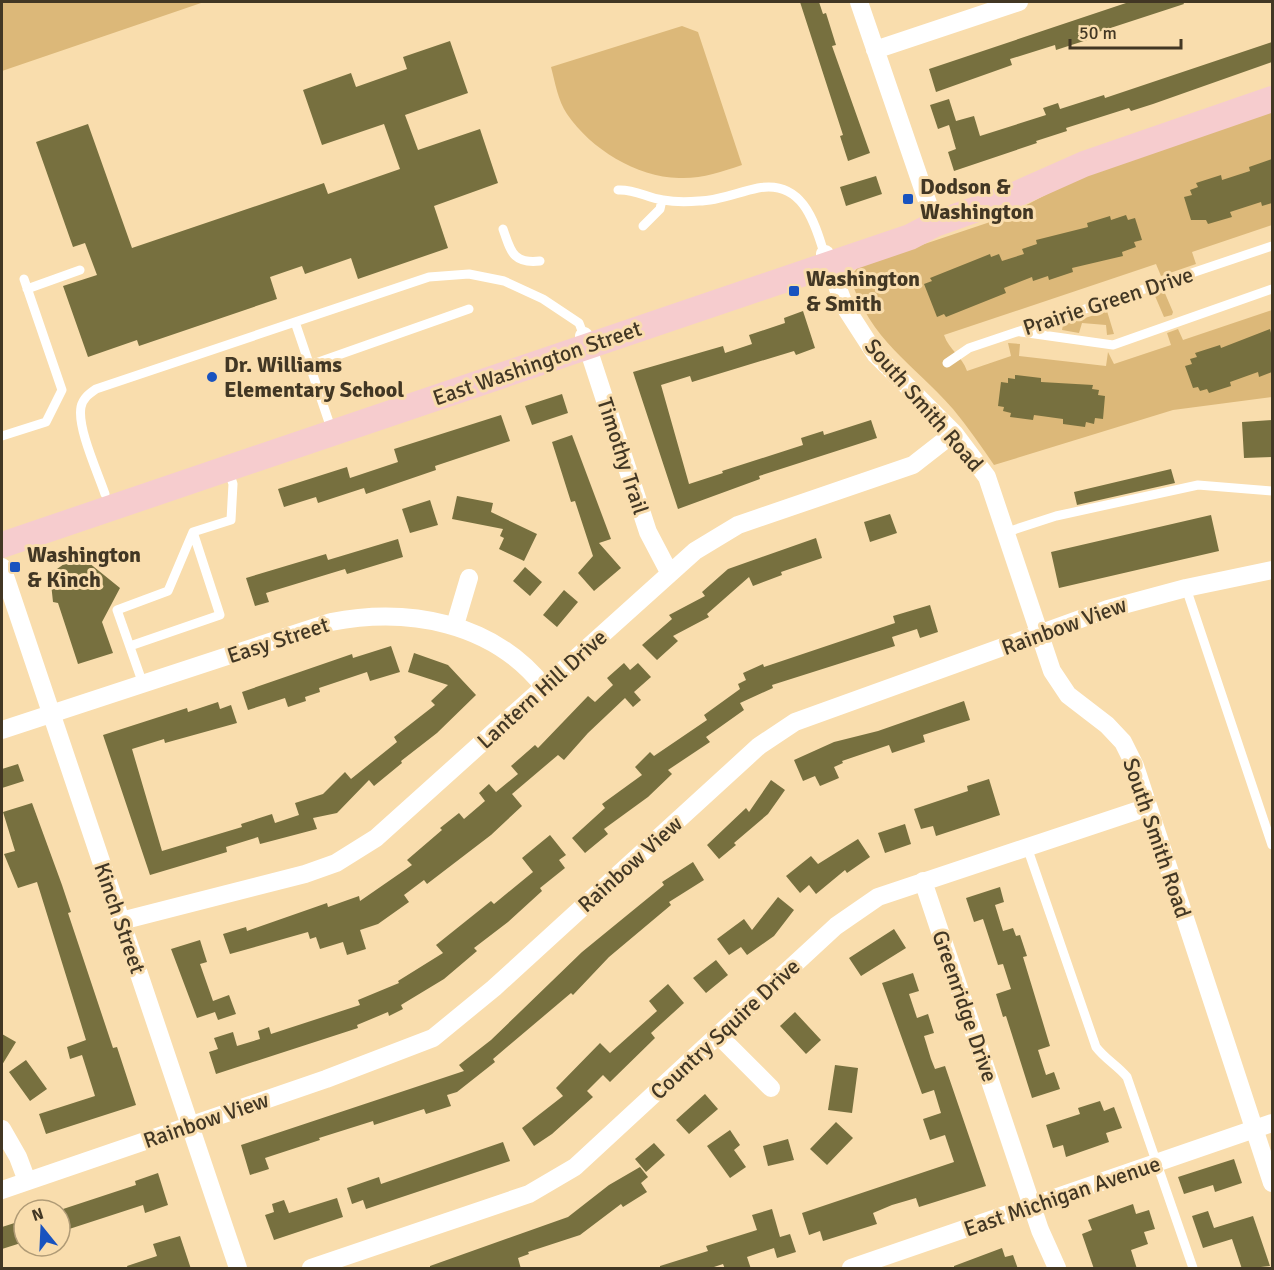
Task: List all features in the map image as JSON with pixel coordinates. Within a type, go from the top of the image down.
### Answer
[{"type":"main road","name":"East Washington Street","points":[[2,545],[226,462],[826,259],[903,225],[935,224],[1010,197],[1084,164],[1272,99]]},
{"type":"main road","name":"East Washington Street","points":[[2,531],[105,494],[226,462]]},
{"type":"street","points":[[859,2],[935,224]]},
{"type":"street","points":[[875,50],[1019,2]]},
{"type":"street","name":"South Smith Road","points":[[826,259],[845,307],[876,355],[954,433],[987,477],[1038,635],[1053,672],[1068,695],[1107,725],[1123,742],[1135,766],[1272,1183]]},
{"type":"street","name":"Timothy Trail","points":[[586,341],[648,532],[669,572]]},
{"type":"street","name":"Lantern Hill Drive","points":[[121,921],[306,874],[358,852],[669,572],[716,536],[738,525],[912,465],[954,433]]},
{"type":"street","name":"Kinch Street","points":[[2,567],[238,1269]]},
{"type":"street","name":"Rainbow View","points":[[2,1190],[411,1049],[440,1033],[503,980],[759,746],[795,722],[1108,609],[1186,588],[1272,570]]},
{"type":"street","points":[[455,625],[469,578]]},
{"type":"street","name":"Easy Street","points":[[2,730],[331,622],[384,615],[407,616],[455,625],[501,648],[519,660],[543,687]]},
{"type":"street","name":"Country Squire Drive","points":[[312,1269],[529,1194],[575,1167],[855,911],[878,897],[923,880],[1148,807]]},
{"type":"street","name":"Greenridge Drive","points":[[923,880],[1040,1230],[1057,1269]]},
{"type":"street","points":[[718,1035],[771,1088]]},
{"type":"street","name":"East Michigan Avenue","points":[[851,1269],[1272,1123]]},
{"type":"street","points":[[2,1129],[18,1157],[27,1181]]},
{"type":"lane","points":[[618,190],[631,189],[662,200],[701,201],[759,188],[782,187],[800,198],[812,216],[826,259]]},
{"type":"lane","points":[[643,226],[660,208],[662,200]]},
{"type":"lane","points":[[503,229],[510,251],[516,258],[526,263],[540,261]]},
{"type":"lane","name":"Prairie Green Drive","points":[[947,363],[969,348],[1272,246]]},
{"type":"lane","points":[[27,289],[80,270]]},
{"type":"lane","points":[[105,494],[80,418],[81,405],[87,394],[96,389],[429,277],[469,274],[504,281],[543,299],[579,323],[586,341]]},
{"type":"lane","points":[[2,436],[46,422],[62,390],[24,279]]},
{"type":"lane","points":[[1018,332],[1113,345],[1272,289]]},
{"type":"lane","points":[[310,365],[470,309]]},
{"type":"lane","points":[[295,322],[331,427]]},
{"type":"lane","points":[[143,684],[117,610],[168,591],[193,532],[231,520],[233,484],[226,462]]},
{"type":"lane","points":[[1004,533],[1056,516],[1198,485],[1272,490]]},
{"type":"lane","points":[[130,646],[220,615],[193,532]]},
{"type":"lane","points":[[1186,588],[1272,845]]},
{"type":"lane","points":[[1027,847],[1096,1047],[1104,1058],[1119,1067],[1127,1077],[1192,1269]]},
{"type":"shaded area","points":[[2,2],[204,2],[2,71]]},
{"type":"shaded area","points":[[682,26],[698,32],[742,165],[687,178],[663,176],[631,167],[589,139],[564,109],[551,67]]},
{"type":"shaded area","points":[[1272,106],[1272,225],[1192,252],[1196,264],[1161,276],[1156,264],[944,335],[967,371],[1011,356],[1008,343],[1020,344],[1019,356],[1106,366],[1108,352],[1114,364],[1171,345],[1167,333],[1178,329],[1183,340],[1272,310],[1272,397],[1173,410],[994,465],[953,409],[881,335],[859,299],[850,277],[859,266],[1002,218],[1106,163]]},
{"type":"shaded area","points":[[1164,291],[1173,312],[1172,315],[1164,317],[1155,296]]},
{"type":"shaded area","points":[[1107,311],[1114,334],[1107,335],[1106,325],[1082,323],[1079,333],[1062,330],[1063,325]]},
{"type":"building","points":[[800,2],[819,2],[823,14],[826,13],[836,45],[832,46],[870,153],[848,161],[840,136],[843,135]]},
{"type":"building","points":[[1129,2],[1183,2],[1184,4],[1086,36],[1087,40],[1056,50],[1055,45],[1010,59],[1012,65],[936,92],[929,69]]},
{"type":"building","points":[[450,41],[468,93],[405,115],[418,150],[480,129],[498,183],[434,206],[448,248],[358,279],[351,258],[305,274],[302,266],[270,277],[277,299],[139,346],[137,340],[88,357],[63,286],[97,275],[85,243],[73,247],[36,142],[88,124],[132,248],[324,183],[328,194],[400,169],[384,124],[322,145],[303,90],[351,73],[356,87],[407,69],[403,57]]},
{"type":"building","points":[[1272,42],[1272,62],[1153,104],[1131,111],[1129,108],[1066,128],[1067,131],[1036,141],[1037,143],[954,171],[948,152],[956,149],[949,125],[938,129],[930,105],[949,99],[956,121],[974,116],[980,136],[1046,115],[1043,108],[1058,103],[1060,109],[1104,95],[1105,98]]},
{"type":"building","points":[[1272,159],[1272,203],[1262,206],[1261,202],[1230,212],[1232,217],[1208,224],[1206,220],[1191,220],[1184,197],[1192,195],[1190,190],[1198,187],[1196,183],[1221,175],[1222,180],[1250,171],[1249,167]]},
{"type":"building","points":[[876,176],[882,194],[846,206],[840,187]]},
{"type":"building","points":[[1126,215],[1128,220],[1135,218],[1142,240],[1134,242],[1136,247],[1122,252],[1123,256],[1072,268],[1073,272],[1049,280],[1048,276],[1033,281],[1032,277],[1004,288],[1006,293],[946,317],[944,314],[937,317],[924,284],[932,281],[930,278],[990,254],[991,257],[999,254],[1002,261],[1024,254],[1022,249],[1037,244],[1036,240],[1088,227],[1087,223],[1110,216],[1111,220]]},
{"type":"building","points":[[803,311],[815,348],[796,355],[794,351],[692,382],[690,376],[661,385],[689,484],[803,445],[801,438],[823,431],[824,435],[871,420],[877,438],[759,476],[760,479],[678,509],[633,372],[723,346],[725,353],[752,344],[749,335],[785,323],[784,318]]},
{"type":"building","points":[[1270,329],[1272,372],[1259,377],[1258,372],[1230,382],[1231,386],[1209,393],[1207,389],[1200,391],[1198,387],[1193,388],[1185,366],[1192,364],[1190,359],[1197,357],[1195,353],[1220,345],[1221,348]]},
{"type":"building","points":[[1015,375],[1041,378],[1041,382],[1093,385],[1092,389],[1099,390],[1098,395],[1105,396],[1103,419],[1095,418],[1094,424],[1086,422],[1085,427],[1063,424],[1063,419],[1034,415],[1033,420],[1010,417],[1011,413],[1003,411],[1004,407],[998,406],[1001,382],[1008,383],[1008,378],[1015,379]]},
{"type":"building","points":[[562,394],[568,413],[532,425],[525,406]]},
{"type":"building","points":[[501,415],[510,441],[435,466],[436,470],[366,494],[364,488],[318,503],[316,497],[284,507],[278,489],[347,467],[350,478],[398,462],[394,449]]},
{"type":"building","points":[[1272,420],[1272,457],[1244,458],[1242,422]]},
{"type":"building","points":[[572,435],[611,539],[599,543],[621,568],[594,591],[578,573],[593,556],[575,501],[571,502],[552,442]]},
{"type":"building","points":[[1171,469],[1175,483],[1077,505],[1074,492]]},
{"type":"building","points":[[457,496],[493,503],[491,512],[537,534],[524,561],[499,549],[504,538],[500,536],[503,529],[452,519]]},
{"type":"building","points":[[430,500],[438,525],[410,533],[402,509]]},
{"type":"building","points":[[890,514],[897,533],[870,542],[864,522]]},
{"type":"building","points":[[1211,515],[1219,551],[1059,588],[1051,552]]},
{"type":"building","points":[[816,538],[822,558],[781,572],[782,575],[753,586],[749,577],[707,614],[709,617],[673,636],[678,641],[657,660],[642,645],[672,619],[669,615],[705,596],[702,592],[728,569]]},
{"type":"building","points":[[398,539],[403,557],[347,574],[345,569],[266,593],[269,602],[255,606],[246,578],[326,554],[328,560]]},
{"type":"building","points":[[78,554],[120,588],[102,622],[113,653],[78,664],[58,603],[53,602],[50,574]]},
{"type":"building","points":[[525,567],[542,582],[530,596],[513,581]]},
{"type":"building","points":[[564,590],[578,602],[557,627],[543,615]]},
{"type":"building","points":[[930,605],[938,632],[920,638],[917,629],[892,637],[895,646],[772,685],[773,688],[740,703],[744,710],[706,737],[710,742],[668,770],[672,774],[648,797],[604,829],[608,834],[585,853],[572,838],[605,808],[602,804],[642,775],[635,767],[650,752],[654,756],[707,720],[704,715],[740,689],[738,684],[746,680],[743,673],[763,664],[764,667],[895,623],[893,616]]},
{"type":"building","points":[[391,646],[400,672],[370,681],[367,672],[319,688],[320,692],[305,697],[306,701],[288,707],[285,698],[248,710],[242,692],[352,654],[353,658]]},
{"type":"building","points":[[414,653],[448,665],[476,695],[437,733],[401,761],[402,763],[374,786],[369,780],[337,813],[313,818],[317,829],[260,844],[258,837],[226,847],[227,852],[150,875],[103,735],[187,708],[188,712],[218,702],[220,709],[231,705],[237,723],[165,743],[164,739],[132,749],[162,851],[242,827],[241,824],[272,814],[275,823],[299,815],[295,803],[323,794],[345,772],[351,779],[397,742],[394,737],[435,705],[431,701],[448,685],[408,672]]},
{"type":"building","points":[[624,663],[630,670],[638,663],[651,677],[634,692],[641,700],[633,707],[625,698],[588,733],[564,760],[558,755],[512,794],[522,806],[491,835],[427,884],[424,880],[404,895],[409,902],[378,924],[360,930],[366,949],[347,955],[343,942],[320,949],[316,937],[310,939],[308,932],[230,954],[223,934],[246,927],[247,931],[327,903],[328,907],[359,896],[360,901],[412,865],[407,860],[442,830],[440,828],[459,813],[464,819],[485,801],[479,793],[489,784],[496,792],[518,774],[511,766],[535,745],[538,748],[588,696],[595,702],[613,685],[607,678]]},
{"type":"building","points":[[964,701],[970,720],[923,735],[925,742],[892,753],[889,745],[842,761],[843,763],[834,767],[839,778],[820,786],[815,776],[803,781],[794,760],[834,742],[878,731]]},
{"type":"building","points":[[18,764],[24,781],[2,788],[2,769]]},
{"type":"building","points":[[989,779],[1000,815],[936,836],[933,826],[921,829],[914,809],[968,791],[967,786]]},
{"type":"building","points":[[771,780],[785,790],[768,814],[719,859],[707,845],[746,808],[749,812]]},
{"type":"building","points":[[32,803],[71,912],[68,913],[113,1048],[117,1047],[136,1105],[46,1134],[39,1114],[95,1096],[82,1055],[70,1059],[67,1047],[86,1040],[37,882],[18,888],[4,854],[15,851],[3,812]]},
{"type":"building","points":[[905,824],[911,844],[885,853],[878,833]]},
{"type":"building","points":[[550,835],[566,855],[559,860],[565,868],[540,888],[542,891],[508,922],[474,948],[477,951],[444,979],[401,1005],[403,1009],[389,1016],[388,1012],[357,1025],[358,1028],[216,1074],[209,1052],[218,1049],[214,1038],[233,1032],[237,1046],[260,1039],[258,1031],[269,1027],[271,1034],[360,1005],[358,1000],[399,983],[398,981],[443,953],[436,945],[491,901],[494,904],[533,872],[522,858]]},
{"type":"building","points":[[858,839],[870,857],[847,873],[845,870],[816,894],[809,885],[800,893],[786,876],[811,856],[818,864]]},
{"type":"building","points":[[693,862],[704,880],[669,902],[671,905],[609,957],[573,995],[571,993],[493,1059],[495,1062],[457,1092],[447,1095],[451,1106],[426,1114],[424,1109],[374,1125],[373,1121],[319,1138],[320,1140],[265,1158],[269,1169],[250,1175],[241,1145],[464,1071],[459,1065],[491,1040],[582,952],[664,885],[662,882]]},
{"type":"building","points":[[1000,887],[1004,902],[995,905],[1003,931],[1013,928],[1016,936],[1020,935],[1027,956],[1023,957],[1050,1046],[1038,1050],[1046,1075],[1054,1072],[1060,1089],[1032,1098],[1006,1016],[1003,1017],[996,994],[1011,989],[1003,964],[998,965],[983,919],[974,922],[966,898]]},
{"type":"building","points":[[778,897],[794,910],[774,936],[747,955],[741,947],[729,955],[717,939],[744,919],[752,930]]},
{"type":"building","points":[[894,929],[906,948],[861,976],[849,958]]},
{"type":"building","points":[[200,940],[207,962],[200,964],[213,1001],[229,995],[236,1014],[218,1020],[215,1012],[197,1018],[171,949]]},
{"type":"building","points":[[716,960],[728,975],[706,993],[693,978]]},
{"type":"building","points":[[913,973],[919,991],[909,994],[917,1018],[928,1014],[934,1033],[924,1036],[931,1059],[935,1069],[945,1066],[986,1186],[919,1207],[916,1198],[892,1205],[873,1213],[877,1224],[823,1241],[820,1231],[809,1235],[802,1213],[954,1162],[945,1135],[930,1140],[923,1119],[941,1113],[934,1090],[922,1094],[882,983]]},
{"type":"building","points":[[668,984],[684,1003],[651,1033],[655,1038],[610,1082],[603,1075],[587,1091],[593,1097],[552,1134],[534,1146],[522,1128],[563,1096],[556,1088],[600,1043],[610,1053],[657,1011],[649,1001]]},
{"type":"building","points":[[795,1012],[821,1040],[806,1054],[780,1026]]},
{"type":"building","points":[[2,1034],[16,1042],[2,1065]]},
{"type":"building","points":[[26,1060],[47,1089],[30,1101],[9,1072]]},
{"type":"building","points":[[835,1065],[858,1068],[852,1113],[828,1110]]},
{"type":"building","points":[[705,1094],[718,1109],[689,1134],[676,1120]]},
{"type":"building","points":[[1100,1101],[1104,1111],[1114,1107],[1122,1128],[1106,1133],[1109,1142],[1066,1157],[1063,1145],[1053,1148],[1046,1125],[1080,1114],[1078,1108]]},
{"type":"building","points":[[836,1122],[853,1138],[827,1165],[810,1149]]},
{"type":"building","points":[[730,1130],[740,1145],[734,1150],[746,1167],[730,1178],[707,1146]]},
{"type":"building","points":[[788,1139],[794,1160],[768,1166],[763,1146]]},
{"type":"building","points":[[503,1142],[510,1161],[366,1209],[363,1200],[352,1204],[347,1188],[379,1177],[381,1184]]},
{"type":"building","points":[[654,1143],[665,1155],[646,1172],[635,1159]]},
{"type":"building","points":[[1234,1159],[1242,1183],[1215,1192],[1213,1185],[1184,1194],[1178,1177]]},
{"type":"building","points":[[640,1167],[648,1177],[641,1183],[647,1192],[623,1207],[621,1204],[580,1235],[528,1252],[529,1254],[518,1258],[521,1269],[430,1269],[430,1266],[568,1217],[609,1185]]},
{"type":"building","points":[[158,1173],[168,1205],[145,1213],[143,1205],[72,1228],[72,1206],[136,1185],[135,1181]]},
{"type":"building","points":[[337,1198],[343,1217],[274,1240],[265,1215],[274,1212],[272,1204],[284,1200],[289,1213]]},
{"type":"building","points":[[1133,1204],[1136,1214],[1149,1210],[1155,1229],[1144,1232],[1148,1244],[1131,1250],[1137,1269],[1094,1269],[1082,1234],[1092,1230],[1088,1220]]},
{"type":"building","points":[[772,1209],[780,1237],[790,1234],[796,1252],[777,1258],[774,1248],[747,1257],[751,1269],[725,1269],[723,1264],[708,1269],[660,1269],[660,1266],[708,1251],[706,1246],[757,1230],[752,1215]]},
{"type":"building","points":[[1208,1211],[1214,1228],[1253,1216],[1270,1266],[1242,1269],[1232,1239],[1203,1248],[1192,1216]]},
{"type":"building","points":[[12,1224],[12,1246],[2,1249],[2,1227]]},
{"type":"building","points":[[180,1236],[191,1269],[128,1269],[127,1266],[157,1256],[153,1244]]},
{"type":"building","points":[[1002,1248],[1005,1257],[1013,1255],[1018,1269],[954,1269],[954,1266]]},
{"type":"place","name":"Dodson & Washington","points":[[908,199]]},
{"type":"place","name":"Washington & Smith","points":[[794,291]]},
{"type":"place","name":"Dr. Williams Elementary School","points":[[212,377]]},
{"type":"place","name":"Washington & Kinch","points":[[15,567]]}]
